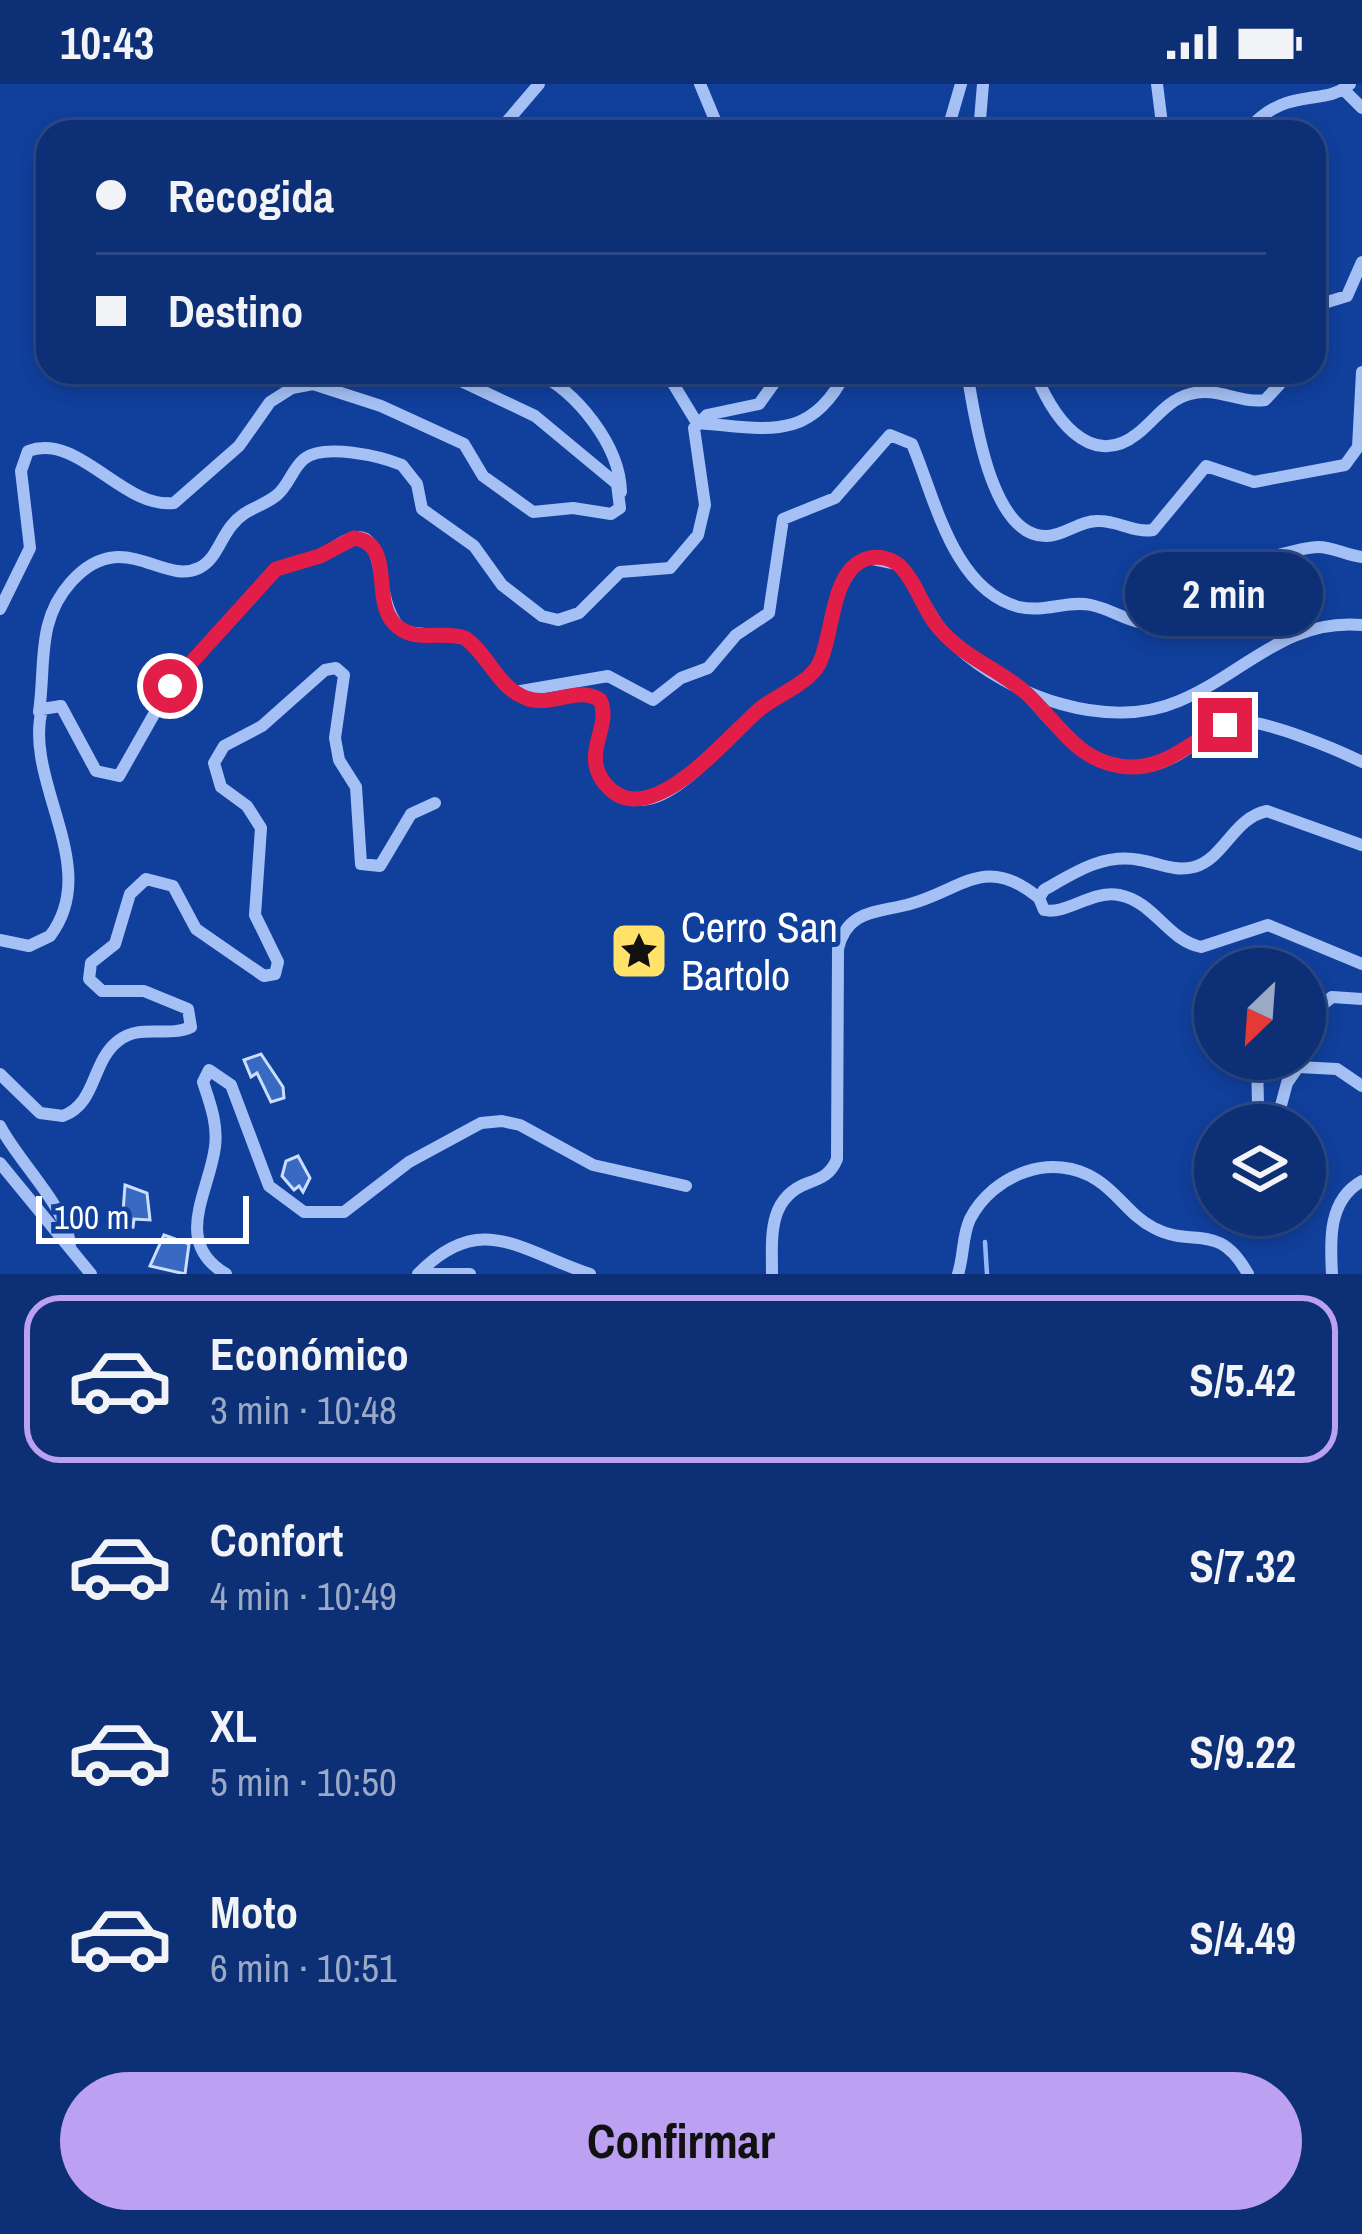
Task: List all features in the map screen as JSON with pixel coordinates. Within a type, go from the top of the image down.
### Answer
[{"type":"street","points":[[508,120],[539,84]]},
{"type":"street","points":[[700,84],[715,120]]},
{"type":"street","points":[[950,120],[961,84]]},
{"type":"street","points":[[980,120],[983,84]]},
{"type":"street","points":[[1156,84],[1161,120]]},
{"type":"street","points":[[1258,120],[1291,98],[1347,87],[1362,108]]},
{"type":"street","points":[[1326,302],[1347,296],[1362,262]]},
{"type":"street","points":[[969,384],[984,462],[1001,496],[1022,527],[1053,537],[1095,520],[1153,530],[1167,519],[1196,471],[1206,466],[1254,482],[1345,465],[1358,447],[1362,372]]},
{"type":"street","points":[[467,384],[535,416],[603,470],[621,493]]},
{"type":"street","points":[[0,609],[30,548],[21,462],[28,451],[55,450],[149,500],[174,503],[239,446],[270,402],[302,385],[333,388],[464,444],[491,484],[537,513],[573,508],[611,514],[620,508],[621,473],[592,423],[554,384]]},
{"type":"street","points":[[673,384],[697,423]]},
{"type":"street","points":[[0,940],[29,946],[50,936],[68,884],[39,713],[44,633],[53,608],[76,576],[123,557],[181,572],[198,568],[212,558],[238,518],[277,496],[304,459],[318,453],[402,466],[417,484],[422,509],[474,546],[524,607],[550,619],[573,616],[620,572],[670,568],[698,535],[705,506],[692,442],[697,423],[707,415],[759,404],[773,384]]},
{"type":"street","points":[[697,423],[785,428],[817,412],[840,384]]},
{"type":"street","points":[[1042,384],[1070,432],[1106,446],[1136,436],[1174,401],[1192,393],[1265,400],[1279,384]]},
{"type":"street","points":[[514,692],[608,676],[653,700],[681,678],[708,668],[736,634],[769,613],[783,518],[835,498],[890,435],[912,445],[933,506],[977,578],[992,594],[1021,608],[1080,603],[1127,621],[1159,623],[1189,610],[1218,576],[1245,561],[1272,561],[1313,547],[1362,556]]},
{"type":"street","points":[[39,713],[50,704],[61,706],[96,771],[119,776],[170,686],[270,575],[283,564],[320,556],[354,538],[371,543],[378,553],[383,603],[397,627],[413,635],[465,638],[514,692],[540,702],[596,696],[604,710],[594,747],[602,779],[621,795],[654,798],[699,767],[766,704],[811,674],[845,577],[861,561],[875,557],[903,569],[925,610],[953,643],[1024,691],[1070,743],[1115,765],[1167,760],[1215,730],[1247,721],[1270,725],[1362,762]]},
{"type":"street","points":[[1024,691],[1083,708],[1160,706],[1178,702],[1292,634],[1323,626],[1362,625]]},
{"type":"street","points":[[0,1074],[40,1113],[63,1116],[84,1103],[106,1055],[122,1037],[191,1028],[188,1009],[144,992],[102,991],[89,979],[91,963],[115,944],[130,894],[146,879],[172,886],[206,939],[264,976],[275,974],[278,962],[255,915],[261,828],[248,806],[220,788],[214,763],[224,746],[262,726],[325,670],[336,668],[344,675],[335,738],[344,770],[356,787],[361,863],[380,866],[411,814],[435,803]]},
{"type":"street","points":[[1362,844],[1267,812],[1243,821],[1199,866],[1177,869],[1129,858],[1101,861],[1044,890],[1039,898],[1041,907],[1052,912],[1094,895],[1130,898],[1159,916],[1174,936],[1201,947],[1268,925],[1362,964]]},
{"type":"street","points":[[772,1274],[772,1227],[778,1209],[798,1187],[829,1173],[837,1160],[838,949],[846,928],[863,914],[914,903],[976,876],[1009,880],[1039,898]]},
{"type":"street","points":[[1326,1003],[1332,998],[1362,998]]},
{"type":"street","points":[[1326,1068],[1337,1069],[1362,1086]]},
{"type":"street","points":[[226,1274],[207,1259],[195,1231],[215,1149],[202,1078],[209,1070],[231,1085],[269,1186],[304,1213],[344,1212],[409,1162],[481,1123],[502,1121],[520,1125],[593,1165],[686,1186]]},
{"type":"street","points":[[1257,1080],[1258,1106],[1266,1115],[1280,1109],[1289,1080]]},
{"type":"street","points":[[0,1126],[15,1155],[67,1221],[70,1247]]},
{"type":"street","points":[[0,1163],[91,1274]]},
{"type":"street","points":[[958,1274],[967,1226],[981,1204],[1015,1175],[1050,1166],[1097,1180],[1123,1207],[1160,1232],[1215,1239],[1232,1250],[1247,1274]]},
{"type":"street","points":[[1332,1274],[1330,1238],[1340,1203],[1362,1181]]},
{"type":"street","points":[[422,1274],[448,1246],[483,1237],[590,1274]]},
{"type":"street","points":[[422,1274],[470,1274]]},
{"type":"building","points":[[261,1054],[283,1087],[284,1098],[271,1102],[257,1073],[251,1077],[244,1060]]},
{"type":"building","points":[[298,1156],[310,1178],[303,1192],[299,1186],[294,1190],[282,1176],[286,1161]]},
{"type":"building","points":[[125,1185],[147,1193],[150,1220],[134,1219],[133,1227],[122,1226]]},
{"type":"building","points":[[164,1235],[189,1244],[185,1274],[150,1266]]},
{"type":"waterway","points":[[985,1242],[987,1274]]},
{"type":"place","name":"Cerro San Bartolo","points":[[639,951]]},
{"type":"route","points":[[170,686],[276,569],[292,560],[320,556],[354,538],[366,540],[378,553],[383,603],[397,627],[413,635],[449,633],[465,638],[521,697],[540,702],[584,693],[596,696],[604,715],[594,747],[602,779],[629,798],[654,798],[699,767],[766,704],[811,674],[818,666],[845,577],[854,565],[875,557],[898,564],[938,628],[969,658],[1024,691],[1070,743],[1091,757],[1128,767],[1154,764],[1225,725]]}]
